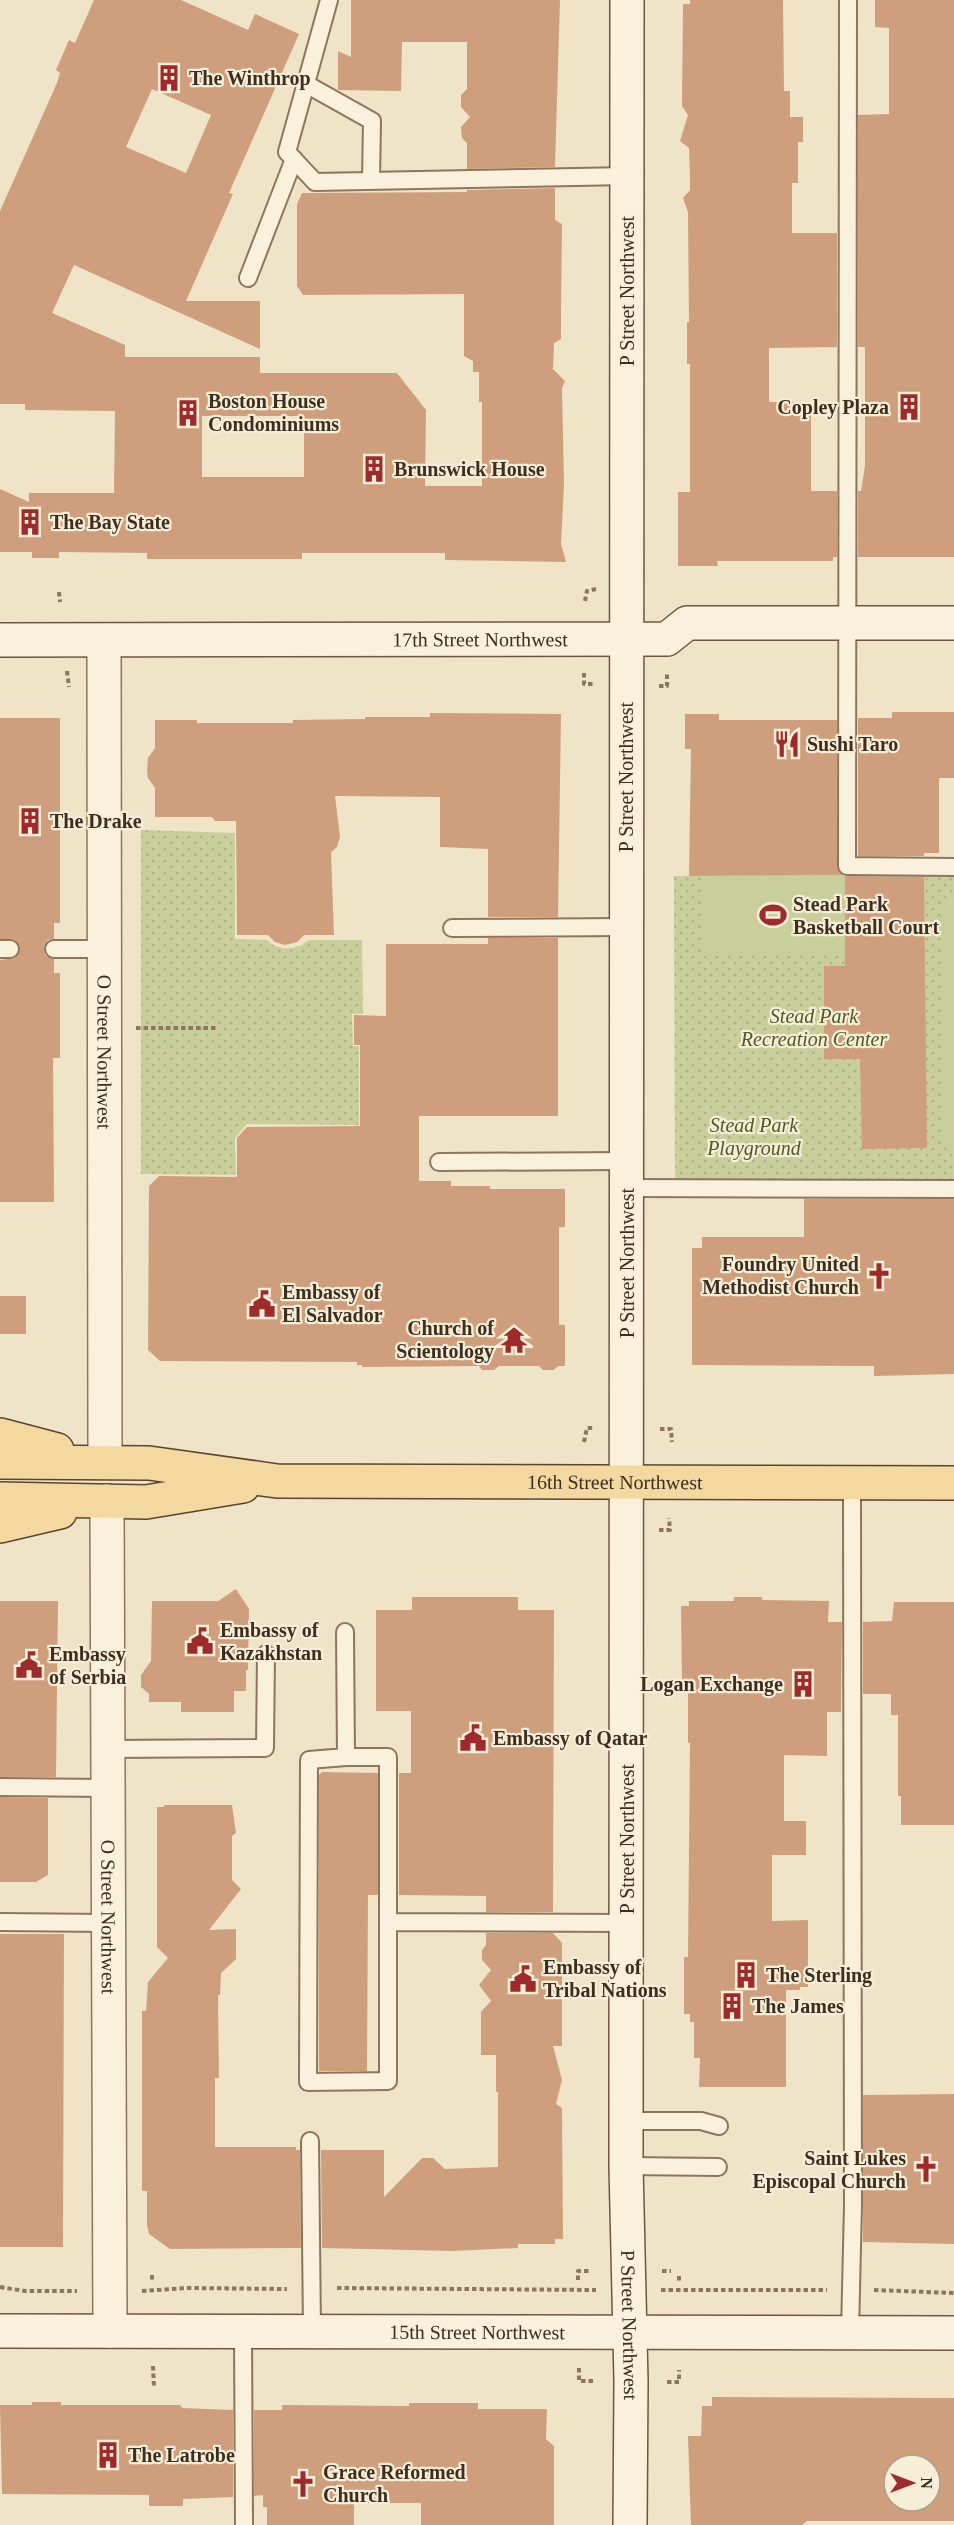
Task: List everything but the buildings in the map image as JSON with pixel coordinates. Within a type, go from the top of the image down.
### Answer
[{"type":"main road","name":"P Street Northwest","points":[[627,0],[626,2166],[630,2525]]},
{"type":"main road","name":"17th Street Northwest","points":[[0,640],[667,639],[687,623],[954,623]]},
{"type":"main road","name":"O Street Northwest","points":[[104,641],[105,1462]]},
{"type":"main road","name":"16th Street Northwest","points":[[0,1435],[105,1462]]},
{"type":"main road","name":"16th Street Northwest","points":[[0,1462],[149,1463],[278,1481],[954,1483]]},
{"type":"main road","name":"16th Street Northwest","points":[[0,1499],[146,1502],[278,1481]]},
{"type":"main road","name":"O Street Northwest","points":[[106,1501],[110,2331]]},
{"type":"main road","name":"16th Street Northwest","points":[[0,1526],[106,1501]]},
{"type":"main road","name":"15th Street Northwest","points":[[0,2331],[954,2333]]},
{"type":"lane","points":[[329,0],[287,152],[315,182],[628,176]]},
{"type":"lane","points":[[848,0],[847,866],[954,867]]},
{"type":"lane","points":[[306,84],[372,121],[371,181]]},
{"type":"lane","points":[[248,278],[294,159]]},
{"type":"lane","points":[[452,928],[626,927]]},
{"type":"lane","points":[[54,949],[105,949]]},
{"type":"lane","points":[[438,1161],[627,1174],[954,1189]]},
{"type":"lane","points":[[850,2332],[854,2205],[852,1482]]},
{"type":"lane","points":[[345,1632],[346,1757]]},
{"type":"lane","points":[[107,1749],[265,1748],[267,1654]]},
{"type":"lane","points":[[346,1757],[388,1757],[388,2081],[308,2082],[309,1760],[346,1757]]},
{"type":"lane","points":[[0,1787],[108,1788]]},
{"type":"lane","points":[[0,1922],[108,1923]]},
{"type":"lane","points":[[388,1922],[626,1923]]},
{"type":"lane","points":[[626,2121],[701,2121],[719,2126]]},
{"type":"lane","points":[[310,2141],[312,2331]]},
{"type":"lane","points":[[626,2166],[718,2167]]},
{"type":"lane","points":[[243,2331],[244,2525]]},
{"type":"path","points":[[585,601],[587,591]]},
{"type":"path","points":[[59,592],[60,602]]},
{"type":"path","points":[[66,671],[68,687]]},
{"type":"path","points":[[667,672],[667,686]]},
{"type":"path","points":[[584,673],[584,684],[597,684]]},
{"type":"path","points":[[105,1028],[218,1028]]},
{"type":"path","points":[[584,1442],[587,1428]]},
{"type":"path","points":[[657,1429],[671,1430],[672,1442]]},
{"type":"path","points":[[669,1518],[670,1530]]},
{"type":"path","points":[[578,2280],[578,2271],[590,2271]]},
{"type":"path","points":[[662,2271],[671,2271]]},
{"type":"path","points":[[679,2276],[679,2283]]},
{"type":"path","points":[[153,2366],[154,2387]]},
{"type":"path","points":[[579,2368],[579,2381],[594,2381]]},
{"type":"path","points":[[667,2382],[679,2382],[679,2370]]},
{"type":"green space","points":[[141,830],[235,833],[235,939],[267,940],[282,948],[294,948],[309,940],[362,940],[363,1014],[352,1014],[353,1046],[359,1046],[359,1125],[247,1124],[235,1138],[236,1175],[141,1174]]},
{"type":"green space","name":"Stead Park Basketball Court","points":[[845,875],[845,955],[701,956],[701,876]]},
{"type":"green space","name":"Stead Park Recreation Center","points":[[954,875],[954,1180],[675,1180],[674,876]]},
{"type":"green space","points":[[950,897],[954,897],[954,1158],[942,1137],[941,905]]},
{"type":"place","name":"The Winthrop","points":[[169,78]]},
{"type":"place","name":"Copley Plaza","points":[[909,407]]},
{"type":"place","name":"Boston House Condominiums","points":[[188,413]]},
{"type":"place","name":"Brunswick House","points":[[374,469]]},
{"type":"place","name":"The Bay State","points":[[30,522]]},
{"type":"place","name":"Sushi Taro","points":[[787,744]]},
{"type":"place","name":"The Drake","points":[[30,821]]},
{"type":"place","name":"Stead Park Basketball Court","points":[[773,915]]},
{"type":"place","name":"Foundry United Methodist Church","points":[[879,1276]]},
{"type":"place","name":"Embassy of El Salvador","points":[[262,1304]]},
{"type":"place","name":"Church of Scientology","points":[[514,1340]]},
{"type":"place","name":"Embassy of Kazakhstan","points":[[200,1641]]},
{"type":"place","name":"Embassy of Serbia","points":[[29,1665]]},
{"type":"place","name":"Logan Exchange","points":[[803,1684]]},
{"type":"place","name":"Embassy of Qatar","points":[[473,1738]]},
{"type":"place","name":"The Sterling","points":[[746,1975]]},
{"type":"place","name":"Embassy of Tribal Nations","points":[[523,1979]]},
{"type":"place","name":"The James","points":[[732,2006]]},
{"type":"place","name":"Saint Lukes Episcopal Church","points":[[926,2169]]},
{"type":"place","name":"The Latrobe","points":[[108,2455]]},
{"type":"place","name":"Grace Reformed Church","points":[[303,2484]]},
{"type":"park label","name":"Stead Park Playground","points":[[754,1136]]}]
